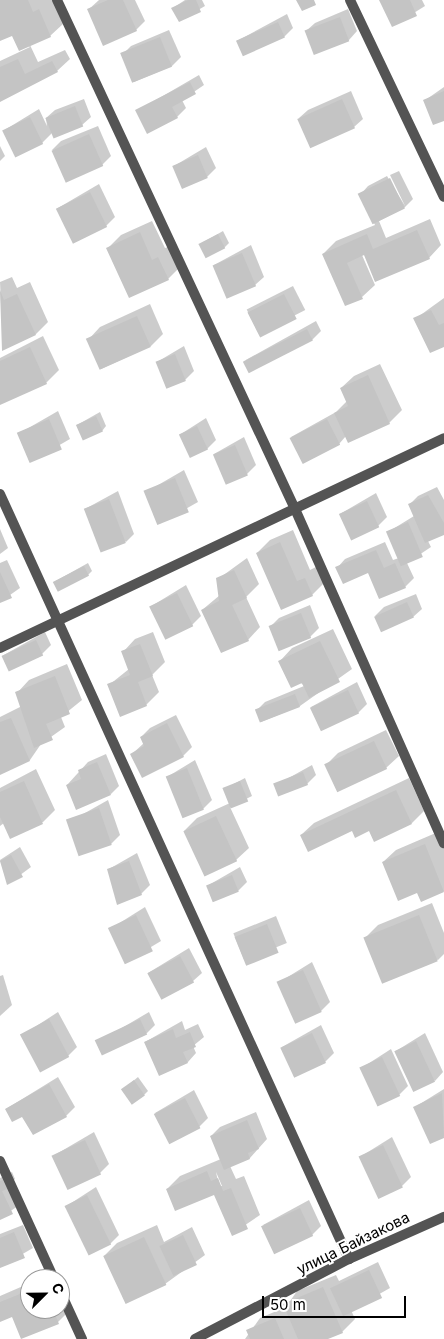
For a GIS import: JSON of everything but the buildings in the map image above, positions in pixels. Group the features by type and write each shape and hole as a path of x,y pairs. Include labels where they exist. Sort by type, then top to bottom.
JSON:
{"street":[{"path":"57,0 295,509 444,843"},
{"path":"350,0 444,197"},
{"path":"0,648 444,438"},
{"path":"0,494 349,1259"},
{"path":"0,1160 49,1269"},
{"name":"улица Байзакова","path":"195,1339 349,1259 444,1217"},
{"path":"70,1313 82,1339"}]}
